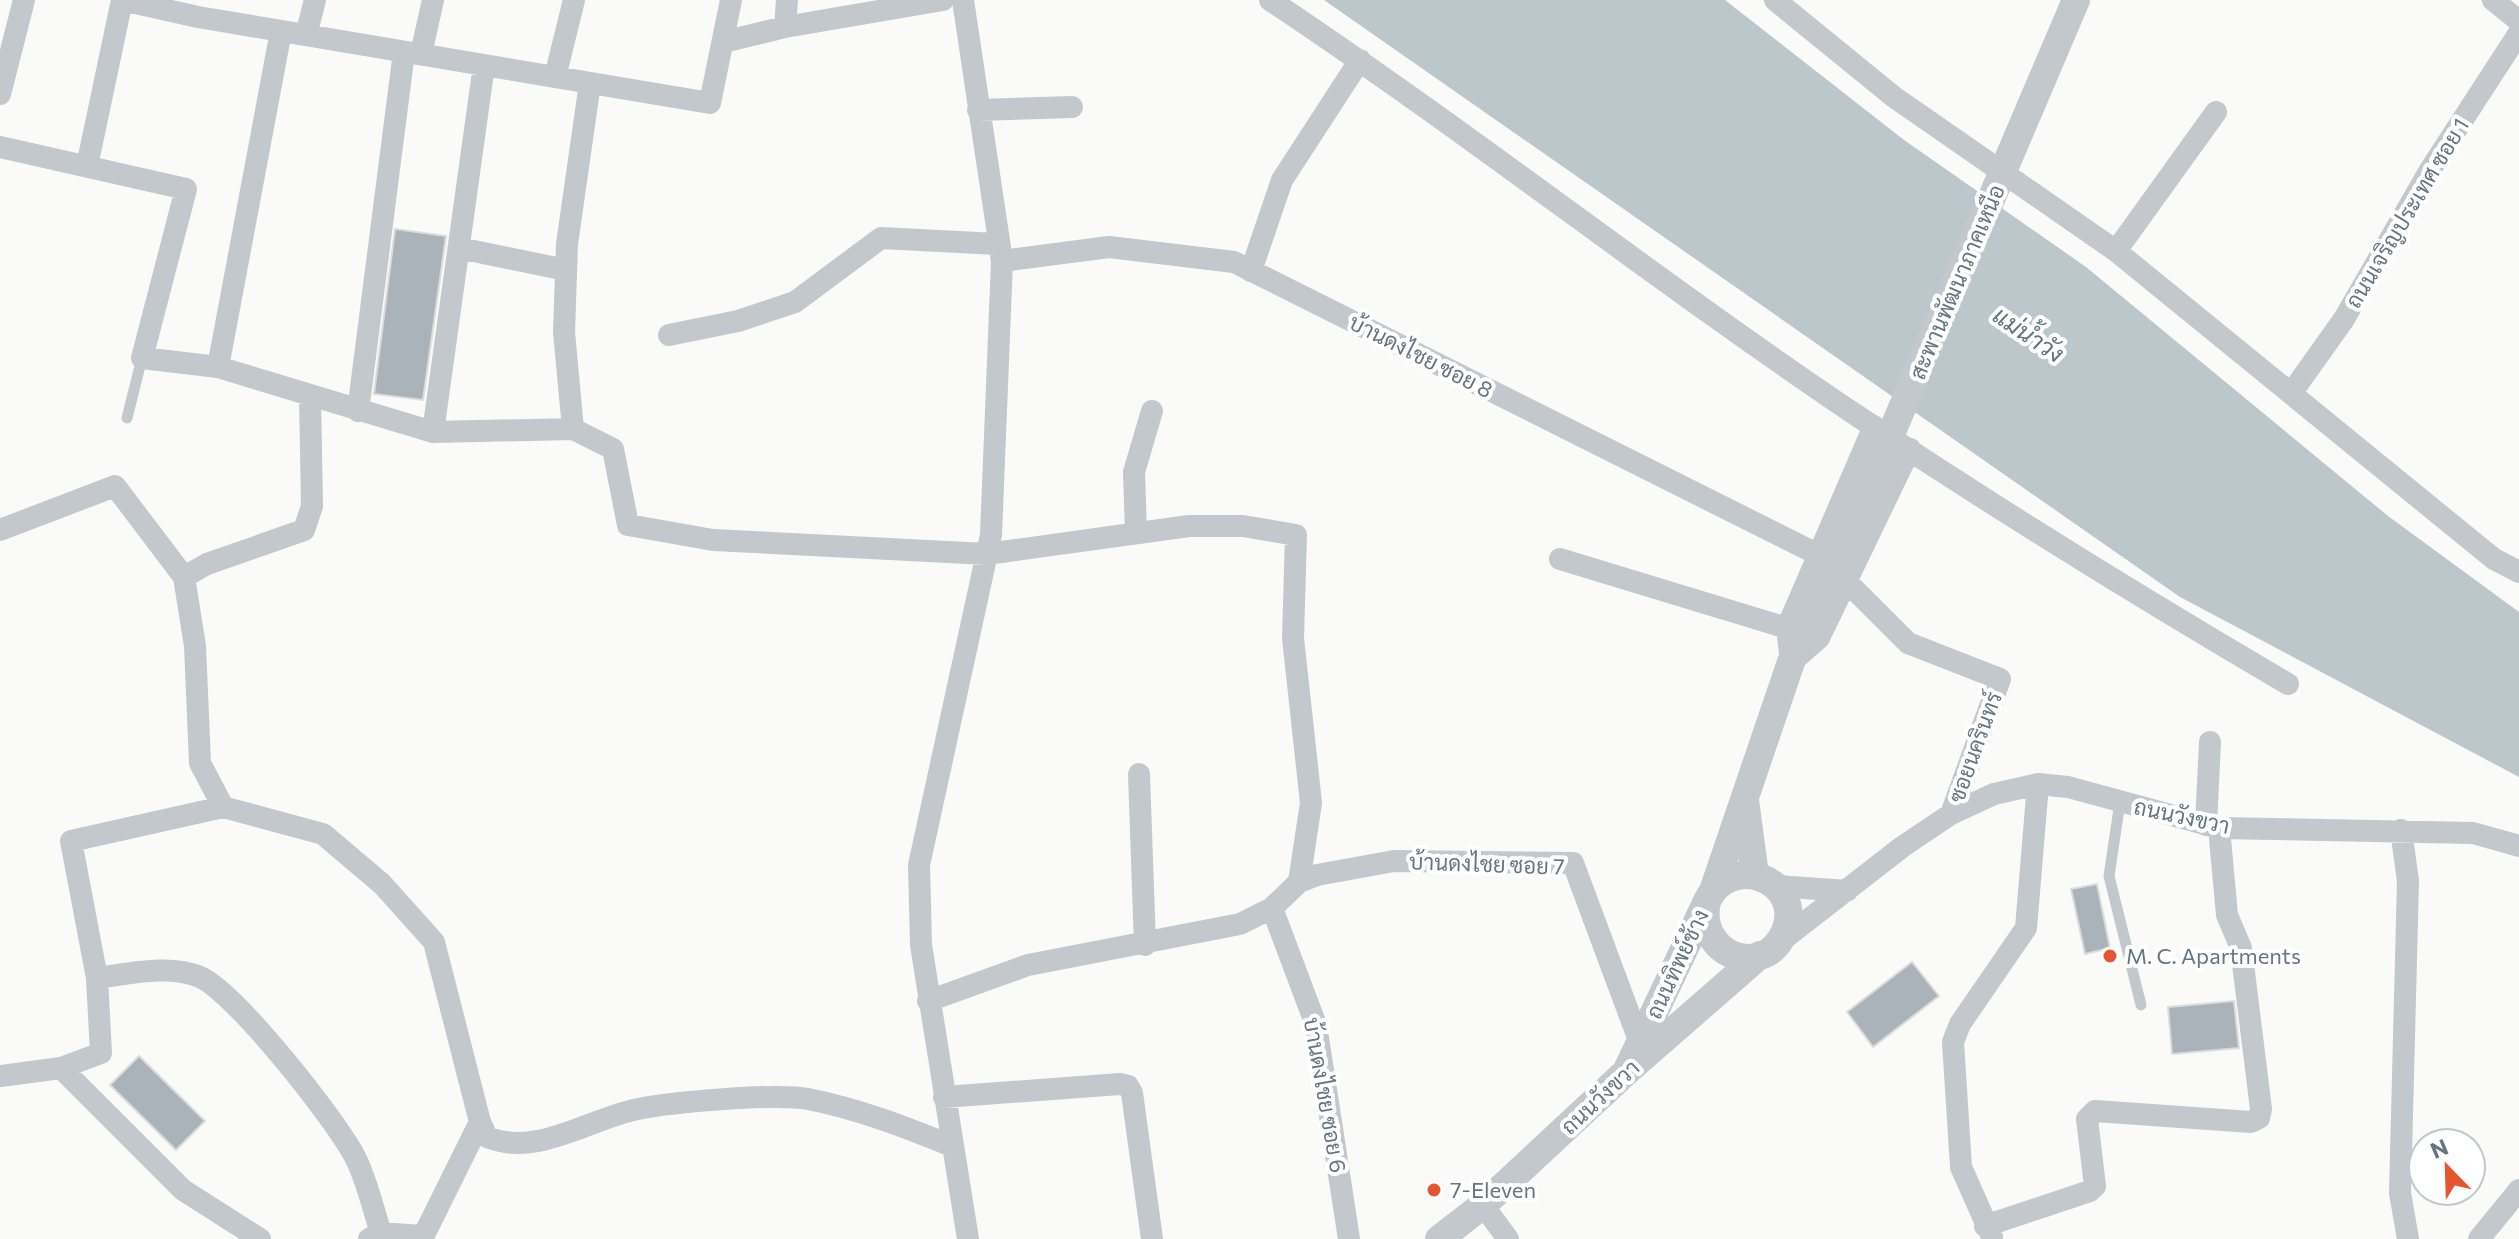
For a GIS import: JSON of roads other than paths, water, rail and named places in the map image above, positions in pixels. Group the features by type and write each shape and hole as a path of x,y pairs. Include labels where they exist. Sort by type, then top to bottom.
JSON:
{"street":[{"path":"0,94 24,0"},
{"path":"87,166 122,0 200,9 281,31 710,103 731,0"},
{"path":"306,35 315,0"},
{"path":"358,411 413,53 433,0"},
{"path":"555,77 574,0"},
{"path":"785,27 787,0"},
{"path":"723,42 785,27 943,0"},
{"path":"962,1238 952,1146 921,945 919,865 991,535 999,252 963,0"},
{"path":"1270,0 1360,60 1874,426 2184,623 2288,684"},
{"path":"1775,0 1894,97 2116,251 2494,559 2519,572"},
{"name":"สะพานพัฒนาภาคเหนือ","path":"1745,795 1791,662 2076,0"},
{"path":"2493,0 2519,21"},
{"path":"218,367 281,31"},
{"name":"ถนนเจริญประเทศ ซอย 1","path":"2292,392 2344,319 2430,170 2519,33"},
{"path":"1251,271 1282,180 1360,60"},
{"path":"433,432 484,65"},
{"path":"573,429 564,332 566,270 590,83"},
{"path":"978,110 1072,107"},
{"path":"2116,251 2216,112"},
{"path":"0,147 186,189 142,358 218,367 433,432 573,429 613,449 628,525 713,540 987,554 1189,526 1243,526 1296,535 1293,638 1311,803 1299,882"},
{"name":"บ้านดงไชย ซอย 8","path":"669,335 738,321 795,302 881,238 999,252 1109,247 1234,262 1834,567 1908,643 2000,679"},
{"path":"459,248 566,270"},
{"path":"184,577 207,564 304,530 312,506 310,396"},
{"path":"1136,532 1134,472 1152,411"},
{"path":"1834,567 1874,426"},
{"path":"1791,662 1787,628 1834,567 1910,449"},
{"path":"0,530 115,486 184,577 195,646 200,763 223,807"},
{"path":"1560,559 1787,628"},
{"name":"ซอยนครินทร์","path":"1951,814 2000,679"},
{"path":"2038,784 2026,928 1960,1024 1953,1042 1961,1167 1989,1232 2090,1191 2095,1186 2087,1119 2095,1111 2251,1122 2259,1118 2261,1109 2241,948 2227,915 2212,826 2210,742"},
{"path":"1139,774 1145,945"},
{"name":"ถนนวังขวา","path":"1439,1239 1483,1205 1626,1072 1768,950 1907,843 1951,814 1994,794 2038,784 2068,787 2212,826 2473,833 2519,846"},
{"path":"1745,795 1766,881 1785,900 1788,915 1785,931 1768,950 1747,958 1721,949 1705,927 1711,894 1740,874 1766,881 1847,891"},
{"name":"ถนนทิพย์ช้าง","path":"1626,1072 1711,894 1745,795"},
{"path":"0,1076 61,1068 101,1053 97,978 71,841 223,807 323,834 382,884 434,942 480,1122 487,1137 504,1145 568,1134 637,1109 804,1098 879,1117 952,1146"},
{"path":"2401,830 2408,881 2400,1193 2408,1239"},
{"name":"บ้านดงไชย ซอย 7","path":"928,1001 1028,965 1145,945 1240,924 1272,908 1299,882 1317,875 1394,861 1573,863 1640,1043"},
{"name":"บ้านดงไชย ซอย 6","path":"1272,908 1316,1025 1349,1239"},
{"path":"97,978 168,970 200,978 230,999 304,1085 356,1158 375,1236 422,1238 480,1122"},
{"path":"61,1068 183,1190 260,1239"},
{"path":"944,1097 1128,1086 1132,1093 1152,1239"},
{"path":"2479,1239 2519,1190"},
{"path":"1483,1205 1508,1239"}],"lane":[{"path":"127,418 142,358"},
{"path":"2120,802 2109,876 2141,1005"}],"water":[{"name":"แม่น้ำวัง","path":"1324,0 1725,0 1904,140 2086,267 2388,516 2519,612 2519,777 2180,597"}],"place":[{"name":"M. C. Apartments","path":"2110,956"},
{"name":"7-Eleven","path":"1434,1190"}]}
